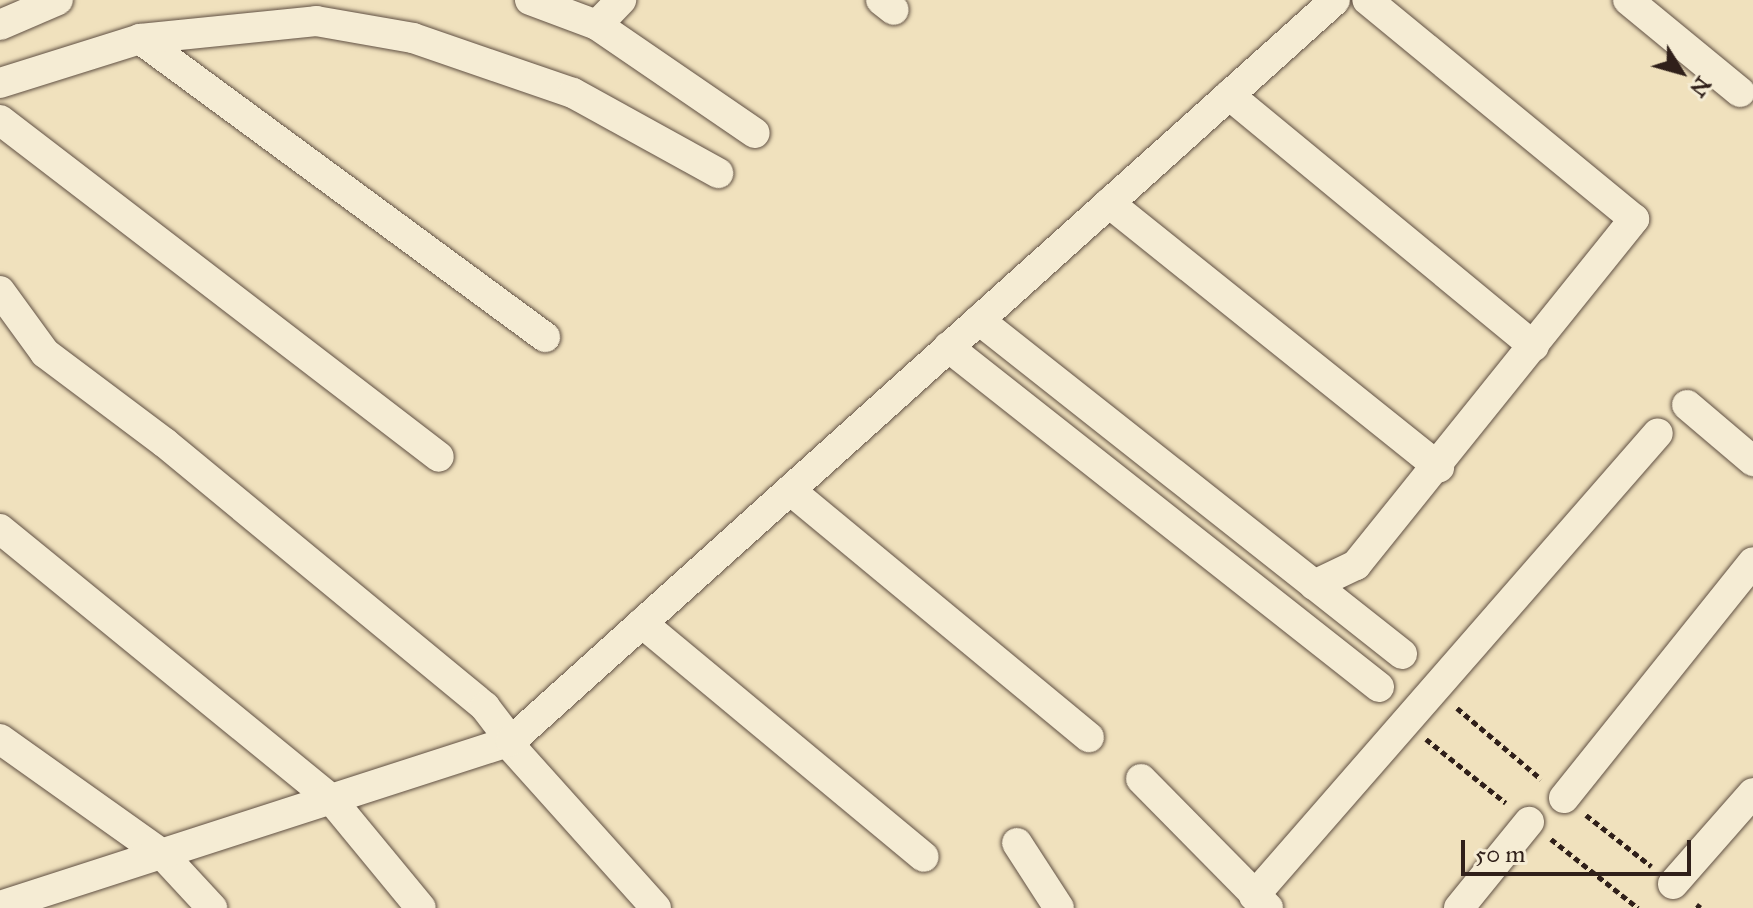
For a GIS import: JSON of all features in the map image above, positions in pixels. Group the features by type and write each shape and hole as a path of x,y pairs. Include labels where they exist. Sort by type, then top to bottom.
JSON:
{"street":[{"path":"0,25 58,0"},
{"path":"530,0 597,25 755,133"},
{"path":"597,25 621,0"},
{"path":"0,906 509,742 1335,0"},
{"path":"1314,585 1356,565 1439,467 1634,219 1367,0"},
{"path":"1628,0 1740,92"},
{"path":"0,83 140,39 316,21 413,38 573,93 718,173"},
{"path":"140,39 545,337"},
{"path":"1229,95 1534,346"},
{"path":"0,120 439,457"},
{"path":"1109,203 1439,467"},
{"path":"0,291 45,353 165,443 472,697 656,908"},
{"path":"979,320 1402,654"},
{"path":"948,347 1379,687"},
{"path":"1687,405 1753,461"},
{"path":"1141,779 1261,902 1405,722 1658,433"},
{"path":"790,490 1089,737"},
{"path":"0,529 331,799 421,908"},
{"path":"1564,798 1753,562"},
{"path":"642,623 924,857"},
{"path":"0,739 162,854 212,908"},
{"path":"1673,884 1753,793"},
{"path":"1459,908 1529,822"},
{"path":"1017,843 1059,908"}],"path":[{"path":"1435,689 1564,798 1673,884"},
{"path":"1405,722 1638,908"}]}
